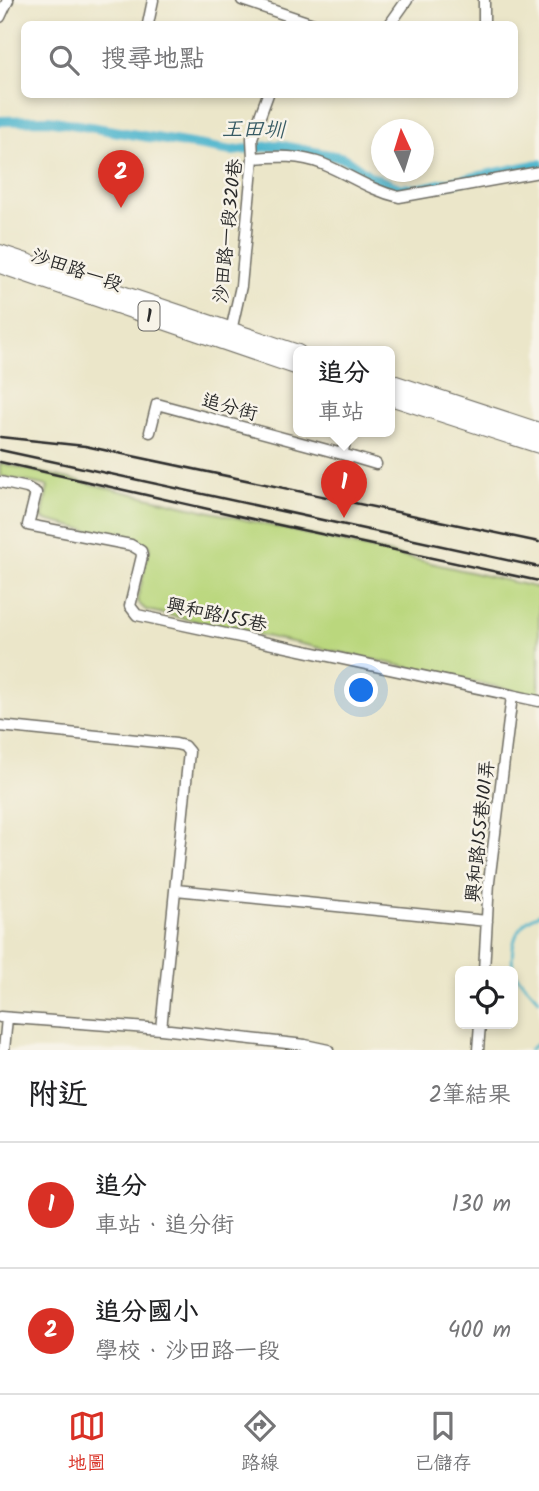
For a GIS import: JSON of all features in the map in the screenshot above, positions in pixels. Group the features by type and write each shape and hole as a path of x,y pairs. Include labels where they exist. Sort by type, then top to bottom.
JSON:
{"main road":[{"name":"沙田路一段","path":"0,253 62,279 293,365"},
{"name":"沙田路一段","path":"0,265 62,279 293,351"},
{"path":"395,384 539,431"},
{"path":"395,399 539,445"}],"street":[{"path":"0,16 8,0"},
{"path":"149,21 153,0"},
{"path":"243,0 295,21"},
{"path":"392,21 407,0"},
{"path":"484,0 484,21"},
{"name":"沙田路一段320巷","path":"231,331 241,285 253,158 252,138 267,98"},
{"path":"253,158 289,156 322,164 377,192 398,197 539,172"},
{"name":"追分街","path":"150,432 156,404 342,454"},
{"path":"347,437 342,454 376,464"},
{"name":"興和路155巷","path":"0,482 36,493 28,525 131,545 141,551 130,606 137,615 539,701"},
{"name":"興和路155巷101弄","path":"484,966 489,882 512,695"},
{"path":"0,726 184,746 189,752 161,1029"},
{"path":"176,890 487,921"},
{"path":"4,1050 4,1017 161,1029 328,1050"},
{"path":"478,1050 480,1029"}],"green space":[{"path":"0,463 539,588 539,696 146,610 137,602 150,546 42,519 48,486 0,476"}],"waterway":[{"name":"王田圳","path":"0,121 48,120 232,151 278,145 344,158 371,177 399,188 417,189 539,164"},
{"path":"513,966 513,945 519,930 539,914"},
{"path":"518,977 539,1000"},
{"path":"529,1050 539,1042"}],"railway":[{"path":"0,437 85,446 539,542"},
{"path":"0,450 539,567"},
{"path":"0,462 539,581"}],"place":[{"name":"追分國小","path":"121,208"},
{"name":"追分","path":"344,518"}]}
